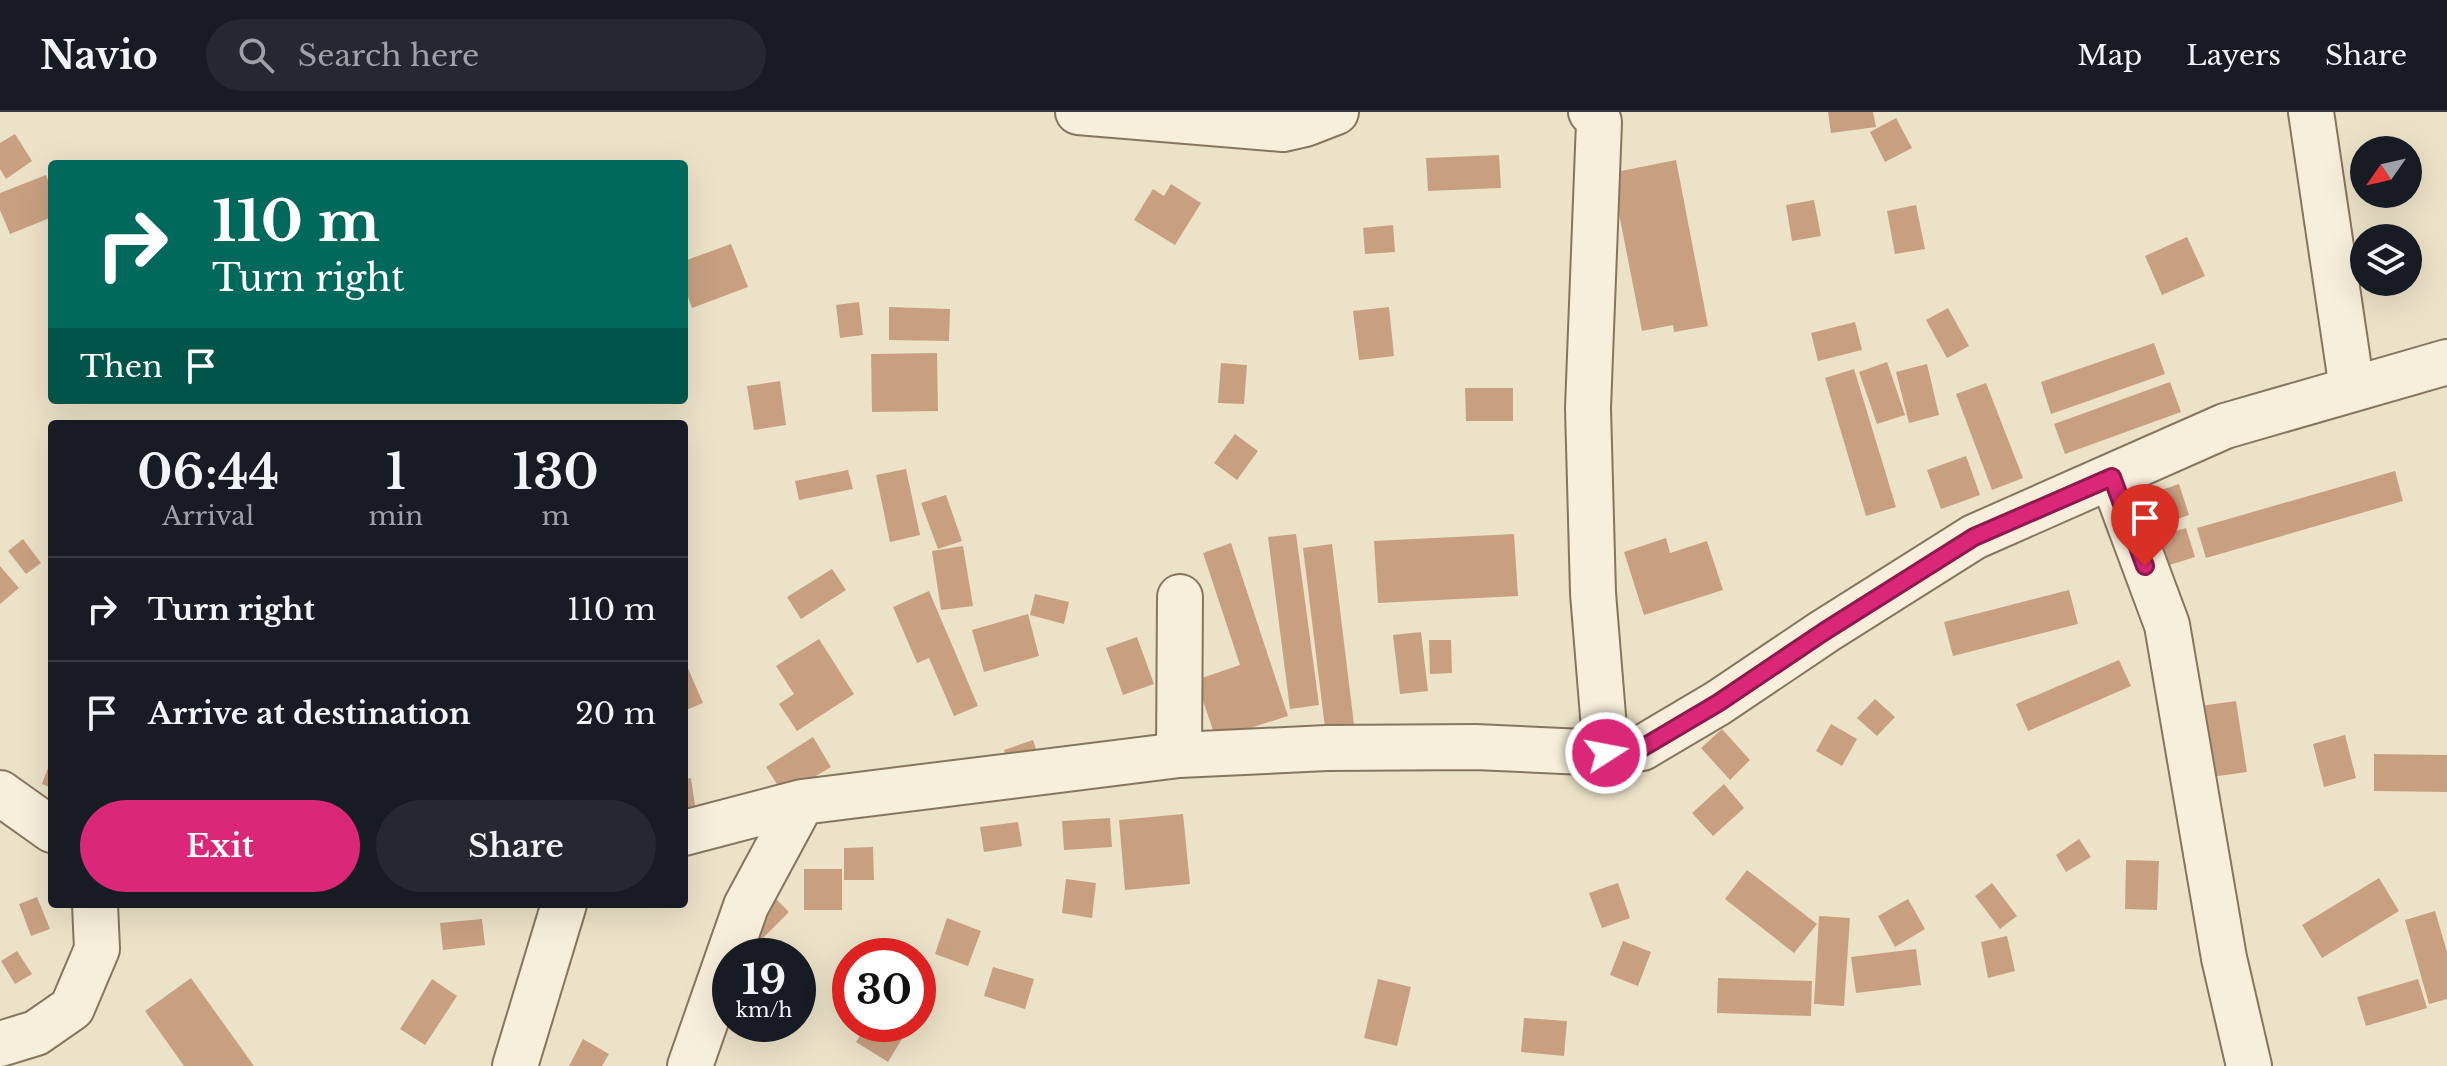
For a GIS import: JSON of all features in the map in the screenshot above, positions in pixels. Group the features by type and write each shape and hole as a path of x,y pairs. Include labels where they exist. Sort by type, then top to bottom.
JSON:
{"street":[{"path":"1078,112 1283,129 1336,112"},
{"path":"1591,112 1599,122 1588,408 1593,593 1606,753"},
{"path":"2311,112 2352,389"},
{"path":"688,832 802,802 1179,755 1327,748 1475,747 1606,753 1642,748 1718,703 1974,537 2225,426 2447,362"},
{"path":"2112,477 2167,625 2224,958 2249,1066"},
{"path":"1179,755 1180,597"},
{"path":"0,793 48,827"},
{"path":"690,1066 746,906 802,802"},
{"path":"0,1044 36,1033 72,1008 97,949 95,908"},
{"path":"515,1066 563,908"}],"building":[{"path":"1828,112 1873,112 1876,127 1831,133"},
{"path":"1896,118 1912,148 1885,162 1870,132"},
{"path":"15,134 32,161 6,179 0,169 0,143"},
{"path":"1499,155 1501,188 1428,191 1426,158"},
{"path":"1676,160 1708,326 1674,332 1673,325 1642,331 1611,173"},
{"path":"46,175 48,219 10,234 0,210 0,193"},
{"path":"1171,184 1201,203 1175,245 1134,220 1153,189 1164,196"},
{"path":"1814,200 1821,236 1792,241 1786,205"},
{"path":"1916,205 1925,249 1895,254 1887,211"},
{"path":"1393,225 1395,252 1365,254 1363,228"},
{"path":"2187,237 2205,276 2162,295 2145,256"},
{"path":"731,244 748,287 692,308 688,297 688,260"},
{"path":"859,302 863,335 840,338 836,305"},
{"path":"889,307 950,309 949,341 889,340"},
{"path":"1389,307 1394,356 1359,360 1353,311"},
{"path":"1948,308 1969,346 1947,358 1926,320"},
{"path":"1855,322 1862,350 1818,361 1811,333"},
{"path":"2154,343 2165,374 2051,414 2041,382"},
{"path":"937,353 938,411 872,412 871,354"},
{"path":"1887,362 1905,415 1877,424 1859,372"},
{"path":"1221,363 1247,365 1244,404 1218,403"},
{"path":"1927,364 1939,415 1909,423 1896,372"},
{"path":"1854,369 1896,507 1866,516 1825,378"},
{"path":"780,381 786,425 754,430 747,386"},
{"path":"2170,382 2181,412 2065,454 2054,424"},
{"path":"1986,383 2023,478 1992,490 1956,394"},
{"path":"1465,388 1513,388 1513,421 1466,421"},
{"path":"1235,434 1258,451 1237,480 1214,463"},
{"path":"1966,456 1980,495 1941,509 1927,470"},
{"path":"906,469 920,535 890,542 876,475"},
{"path":"848,470 853,489 799,500 795,481"},
{"path":"2395,471 2403,501 2206,558 2197,528"},
{"path":"2179,484 2189,515 2140,532 2129,501"},
{"path":"946,495 962,541 938,549 921,503"},
{"path":"2186,528 2195,557 2163,567 2154,538"},
{"path":"1296,534 1319,705 1290,709 1268,537"},
{"path":"1514,534 1518,596 1378,603 1374,541"},
{"path":"1666,538 1670,553 1707,541 1723,590 1644,615 1624,552"},
{"path":"23,539 41,563 26,574 8,551"},
{"path":"1231,543 1288,716 1216,739 1196,680 1240,665 1203,553"},
{"path":"1332,544 1355,733 1326,736 1303,548"},
{"path":"963,546 973,606 941,610 932,551"},
{"path":"0,566 19,588 0,604"},
{"path":"832,569 846,590 801,619 787,597"},
{"path":"2069,590 2078,624 1953,656 1944,622"},
{"path":"929,591 978,706 954,716 929,658 917,663 893,607"},
{"path":"1035,594 1069,602 1064,624 1030,615"},
{"path":"1028,614 1039,656 984,672 972,630"},
{"path":"1421,632 1428,691 1400,694 1393,635"},
{"path":"1137,637 1154,684 1123,695 1106,648"},
{"path":"819,639 854,694 797,731 779,704 794,694 776,666"},
{"path":"1429,640 1451,640 1452,673 1430,674"},
{"path":"2119,660 2131,686 2028,731 2016,704"},
{"path":"688,668 703,703 688,709"},
{"path":"1875,699 1895,717 1877,736 1857,718"},
{"path":"2236,701 2247,772 2204,778 2193,707"},
{"path":"1831,724 1857,739 1842,766 1816,751"},
{"path":"1722,729 1750,760 1730,780 1701,748"},
{"path":"2345,735 2356,778 2324,787 2313,744"},
{"path":"813,737 831,767 784,795 766,767"},
{"path":"1033,740 1040,761 1011,771 1004,750"},
{"path":"2374,754 2447,755 2447,792 2374,791"},
{"path":"48,768 48,786 42,784"},
{"path":"688,778 691,778 696,813 688,814"},
{"path":"1724,784 1744,808 1713,836 1692,813"},
{"path":"1183,814 1190,884 1125,890 1119,820"},
{"path":"1110,818 1112,847 1064,850 1062,821"},
{"path":"1018,822 1022,846 984,852 980,827"},
{"path":"2079,839 2091,857 2066,872 2056,855"},
{"path":"873,847 874,880 844,880 844,848"},
{"path":"2126,860 2159,861 2157,910 2125,909"},
{"path":"804,869 842,869 842,910 804,910"},
{"path":"1747,870 1817,924 1794,953 1725,899"},
{"path":"2379,878 2399,911 2322,958 2302,925"},
{"path":"1066,879 1096,883 1092,918 1062,913"},
{"path":"1618,883 1630,918 1602,928 1589,893"},
{"path":"1992,883 2017,916 2000,929 1975,896"},
{"path":"773,896 789,912 763,938 757,938 744,924"},
{"path":"37,897 50,929 31,936 19,904"},
{"path":"1908,899 1925,929 1895,947 1878,916"},
{"path":"2435,911 2447,952 2447,999 2429,1004 2405,920"},
{"path":"1819,916 1850,918 1844,1006 1814,1004"},
{"path":"947,918 981,931 968,966 936,954"},
{"path":"482,919 485,945 443,950 440,923"},
{"path":"2007,936 2015,971 1988,978 1981,942"},
{"path":"1623,941 1651,952 1638,986 1610,975"},
{"path":"1916,949 1921,985 1856,993 1851,957"},
{"path":"17,951 32,974 15,984 1,961"},
{"path":"993,967 1034,979 1025,1009 984,996"},
{"path":"191,978 254,1066 184,1066 145,1011"},
{"path":"1718,978 1812,981 1811,1016 1717,1013"},
{"path":"432,979 457,996 425,1045 400,1029"},
{"path":"1378,979 1411,987 1397,1046 1364,1038"},
{"path":"2418,979 2427,1008 2366,1026 2357,997"},
{"path":"1524,1018 1567,1021 1564,1056 1521,1052"},
{"path":"583,1039 609,1054 602,1066 569,1066"},
{"path":"856,1042 900,1042 888,1062"}],"route":[{"path":"1606,753 1642,748 1718,703 1974,537 2112,477 2145,566"}]}
